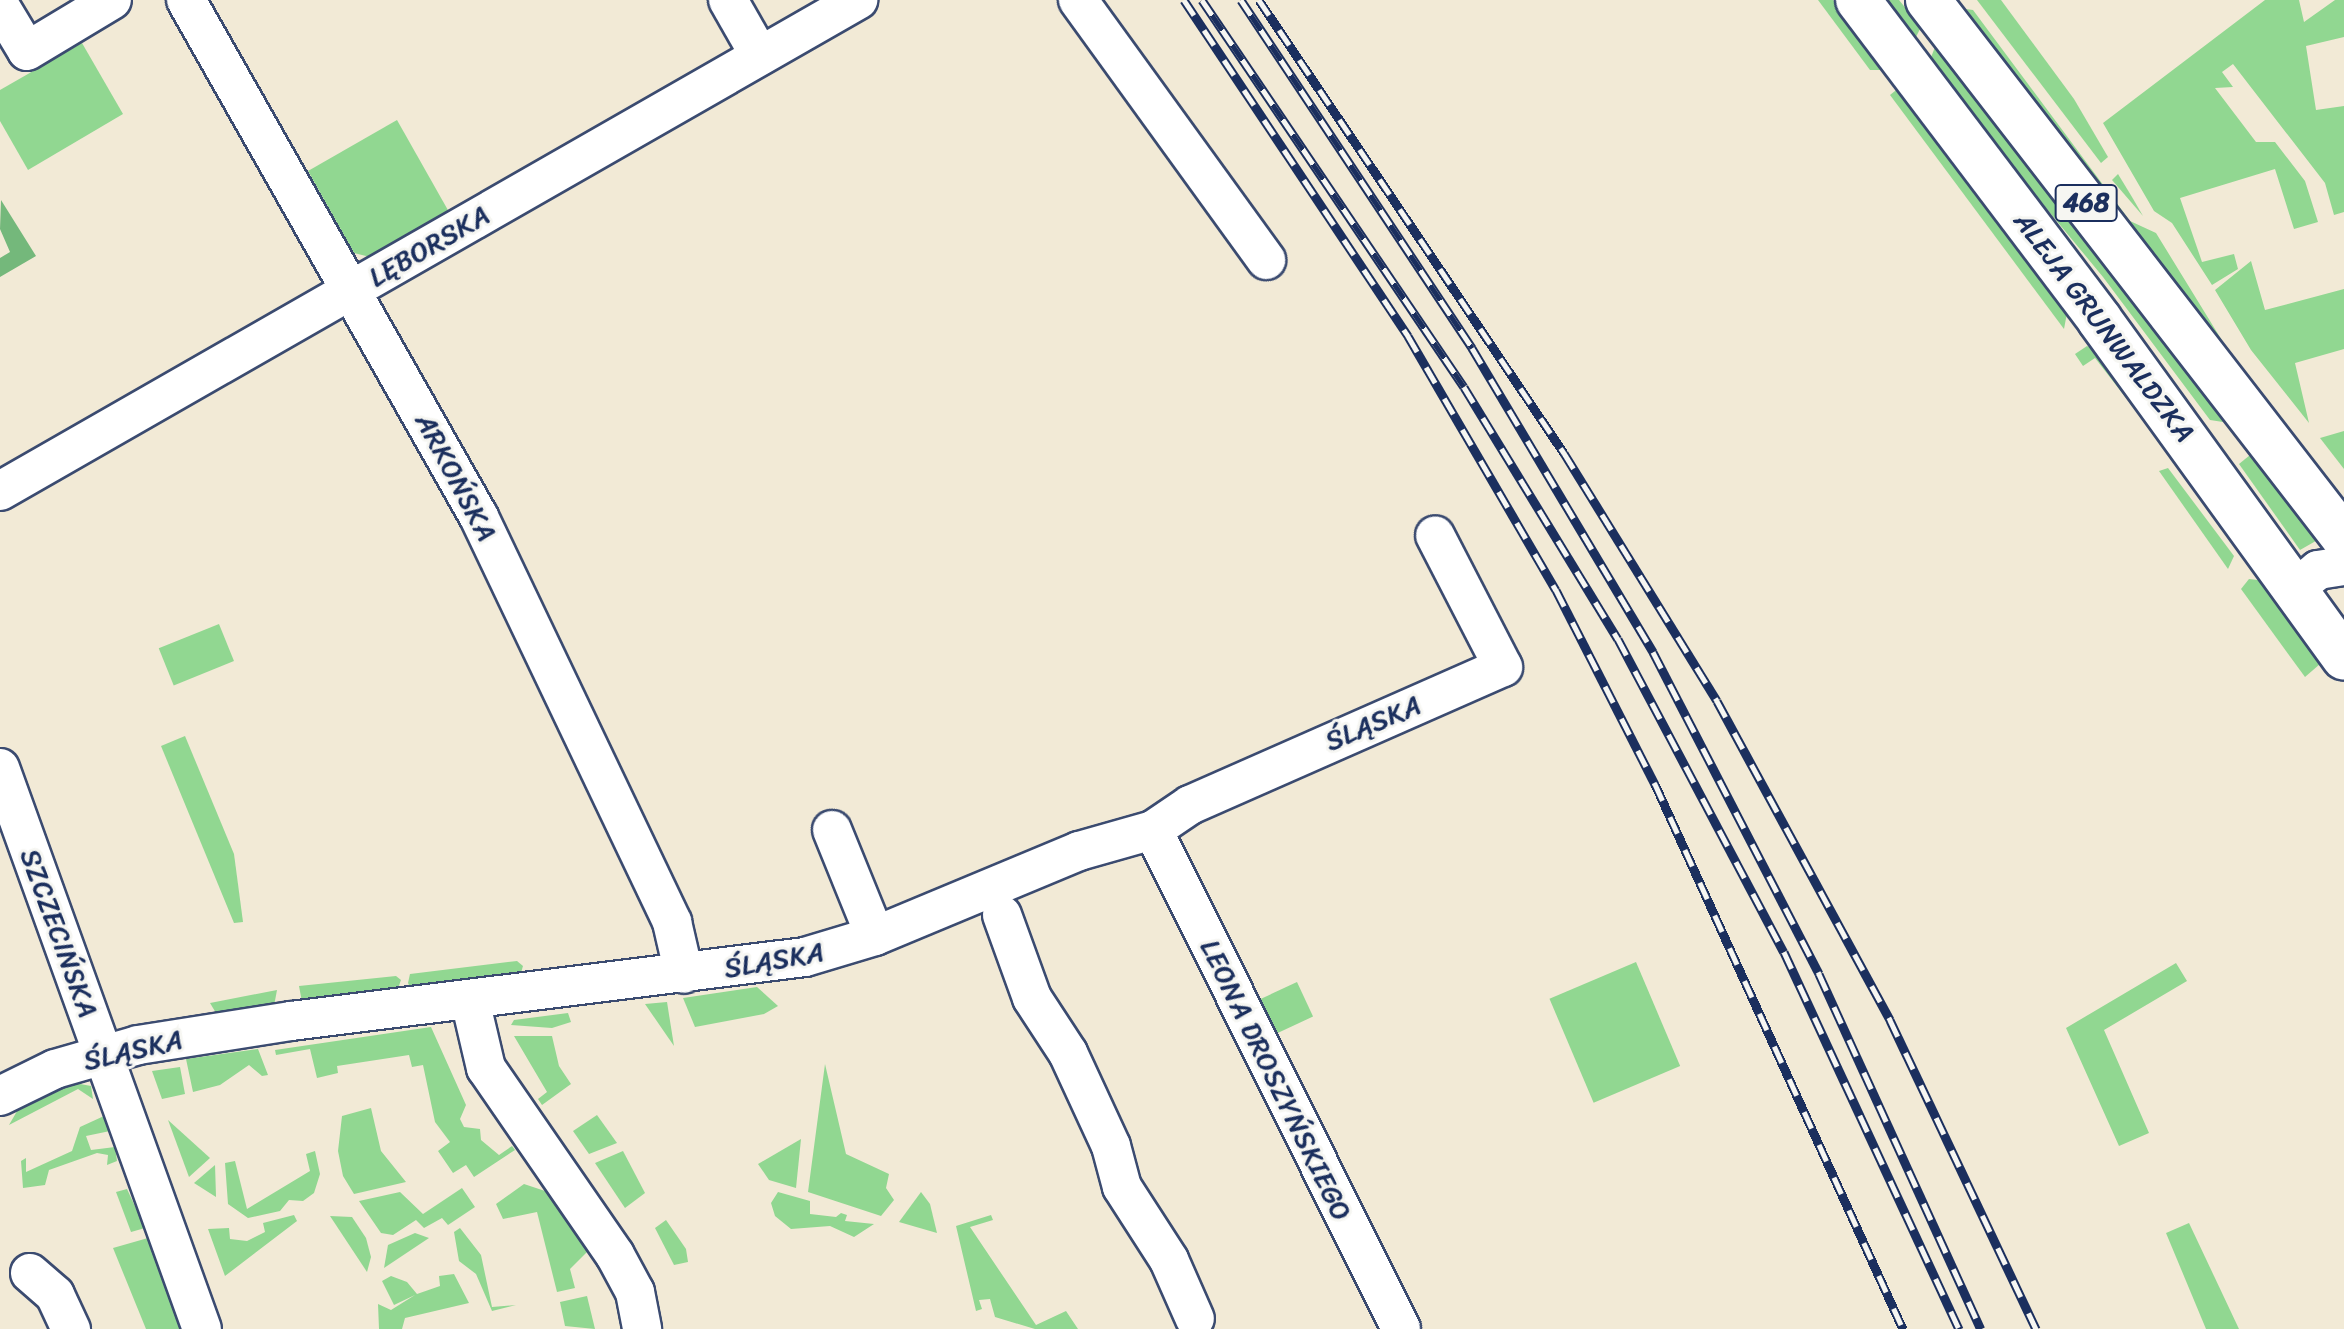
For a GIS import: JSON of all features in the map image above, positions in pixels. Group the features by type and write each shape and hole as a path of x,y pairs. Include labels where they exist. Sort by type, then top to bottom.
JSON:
{"main road":[{"name":"ALEJA GRUNWALDZKA","path":"1858,0 2184,435 2294,589 2338,640"},
{"name":"468","path":"1928,0 2344,538"},
{"path":"2184,435 2234,441 2246,429 2244,407"}],"street":[{"path":"0,6 27,51 112,0"},
{"name":"ARKOŃSKA","path":"186,0 352,290 539,638 672,922 684,974"},
{"path":"728,0 760,56"},
{"name":"LĘBORSKA","path":"0,491 858,0"},
{"path":"1078,0 1266,260"},
{"name":"ŚLĄSKA","path":"0,1096 102,1052 291,1021 805,957 875,936 1079,851 1153,830 1190,805 1503,667 1435,535"},
{"path":"2294,589 2318,570 2344,566"},
{"name":"SZCZECIŃSKA","path":"2,782 202,1329"},
{"path":"832,830 875,936"},
{"name":"LEONA DROSZYŃSKIEGO","path":"1153,830 1401,1329"},
{"path":"1002,915 1032,998 1068,1053 1111,1146 1122,1187 1158,1268 1195,1319"},
{"path":"470,1000 486,1068 615,1255 635,1292 642,1329"},
{"path":"30,1273 55,1295 71,1329"}],"green space":[{"path":"1818,0 1833,0 1881,63 1880,70 1870,70"},
{"path":"1882,0 1899,0 1921,27 1912,45"},
{"path":"1977,0 2001,0 2074,99 2108,157 2101,163"},
{"path":"2265,0 2299,0 2304,22 2335,0 2344,0 2344,37 2306,46 2316,110 2344,106 2344,212 2334,215 2325,183 2233,64 2222,72 2233,87 2215,88 2256,142 2275,142 2305,181 2318,222 2294,229 2275,169 2180,198 2202,262 2234,254 2238,269 2212,285 2172,223 2154,211 2103,123"},
{"path":"1966,9 1973,10 2130,221 2156,233 2234,360 2344,508"},
{"path":"82,43 123,114 28,170 0,121 0,90"},
{"path":"1935,47 2225,417 2223,422 2210,420 2103,277 1928,65"},
{"path":"1900,87 2068,308 2064,329 1890,95"},
{"path":"397,120 449,212 370,257 354,253 308,171"},
{"path":"2118,174 2132,197 2143,216 2112,180"},
{"path":"1,200 36,256 0,277 0,258 10,252 0,229"},
{"path":"2251,261 2265,310 2344,289 2344,349 2295,363 2309,423 2251,350 2215,290"},
{"path":"2087,346 2099,352 2139,403 2133,407 2095,358 2083,366 2075,354"},
{"path":"2344,431 2344,469 2320,438"},
{"path":"2255,451 2321,538 2300,550 2239,464"},
{"path":"2168,468 2234,556 2228,569 2159,471"},
{"path":"2249,579 2266,581 2320,664 2305,677 2241,589"},
{"path":"219,624 234,661 174,685 159,648"},
{"path":"185,736 234,854 243,922 234,923 161,746"},
{"path":"517,961 523,966 520,976 411,989 408,983 410,974"},
{"path":"1636,962 1680,1066 1594,1103 1549,999"},
{"path":"2176,963 2187,981 2104,1030 2149,1133 2119,1146 2066,1028"},
{"path":"396,976 401,980 397,991 302,1002 299,986"},
{"path":"1297,982 1313,1016 1275,1034 1259,1000"},
{"path":"757,987 778,1006 764,1014 695,1027 683,998"},
{"path":"277,990 274,1006 216,1013 210,1003"},
{"path":"667,1002 674,1046 645,1004"},
{"path":"568,1013 571,1022 552,1028 511,1025 514,1020"},
{"path":"431,1027 466,1105 460,1119 464,1127 480,1129 481,1140 499,1155 512,1146 515,1150 474,1177 466,1165 453,1173 438,1151 450,1142 435,1122 423,1065 412,1067 409,1055 337,1066 338,1073 317,1078 310,1049 276,1055 275,1050"},
{"path":"514,1036 552,1036 559,1066 571,1084 542,1105 538,1099 547,1092"},
{"path":"258,1049 268,1075 262,1076 249,1065 220,1085 193,1092 186,1059"},
{"path":"825,1064 846,1154 889,1174 886,1188 894,1200 881,1216 808,1192"},
{"path":"180,1067 185,1094 162,1099 152,1071"},
{"path":"75,1083 91,1086 93,1099 78,1089 9,1125 20,1106"},
{"path":"371,1108 381,1151 406,1182 354,1194 343,1176 338,1151 342,1116"},
{"path":"597,1115 617,1143 589,1154 573,1131"},
{"path":"104,1116 110,1131 86,1136 91,1150 115,1147 117,1161 107,1165 108,1155 97,1153 49,1170 45,1185 23,1188 21,1161 26,1158 26,1172 72,1151 80,1127"},
{"path":"168,1120 210,1158 189,1177"},
{"path":"801,1139 796,1188 769,1180 758,1164"},
{"path":"315,1151 320,1174 314,1193 303,1201 289,1200 280,1211 248,1218 228,1204 225,1163 235,1161 247,1209 310,1171 306,1154"},
{"path":"623,1151 645,1193 625,1208 595,1163"},
{"path":"215,1165 216,1197 194,1183"},
{"path":"524,1184 548,1192 588,1251 570,1269 575,1288 557,1292 537,1212 503,1219 496,1204"},
{"path":"462,1188 475,1207 448,1225 442,1218 424,1228 416,1220 393,1235 381,1233 359,1201 400,1192 423,1214"},
{"path":"127,1189 145,1228 131,1232 116,1192"},
{"path":"778,1192 810,1201 810,1214 836,1217 841,1213 847,1215 845,1221 874,1224 854,1237 830,1226 791,1229 775,1216 771,1203"},
{"path":"921,1192 930,1204 937,1233 899,1222"},
{"path":"294,1215 297,1221 225,1276 208,1229 229,1228 230,1239 247,1241 265,1232 263,1223"},
{"path":"991,1215 993,1220 970,1227 1036,1325 1066,1311 1078,1329 1035,1329 995,1317 990,1299 979,1300 982,1309 976,1311 956,1226"},
{"path":"330,1216 352,1217 366,1238 371,1257 367,1272"},
{"path":"666,1220 686,1249 688,1262 674,1265 655,1228"},
{"path":"2189,1223 2239,1329 2206,1329 2166,1233"},
{"path":"460,1228 481,1255 492,1307 516,1305 492,1311 476,1274 459,1261 454,1232"},
{"path":"415,1233 429,1238 384,1268 388,1245"},
{"path":"148,1238 181,1329 146,1329 113,1248"},
{"path":"454,1274 469,1303 405,1318 402,1329 379,1329 378,1304 391,1310 415,1295 394,1305 382,1281 391,1276 407,1282 417,1294 440,1286 439,1276"},
{"path":"587,1296 595,1329 565,1326 560,1302"}],"railway":[{"path":"1184,0 1408,336 1556,590 1655,784 1903,1329"},
{"path":"1202,0 1464,387 1618,639 1784,952 1959,1329"},
{"path":"1241,0 1472,348 1653,652 1819,974 1981,1329"},
{"path":"1259,0 1564,453 1717,701 1890,1020 2036,1329"}]}
